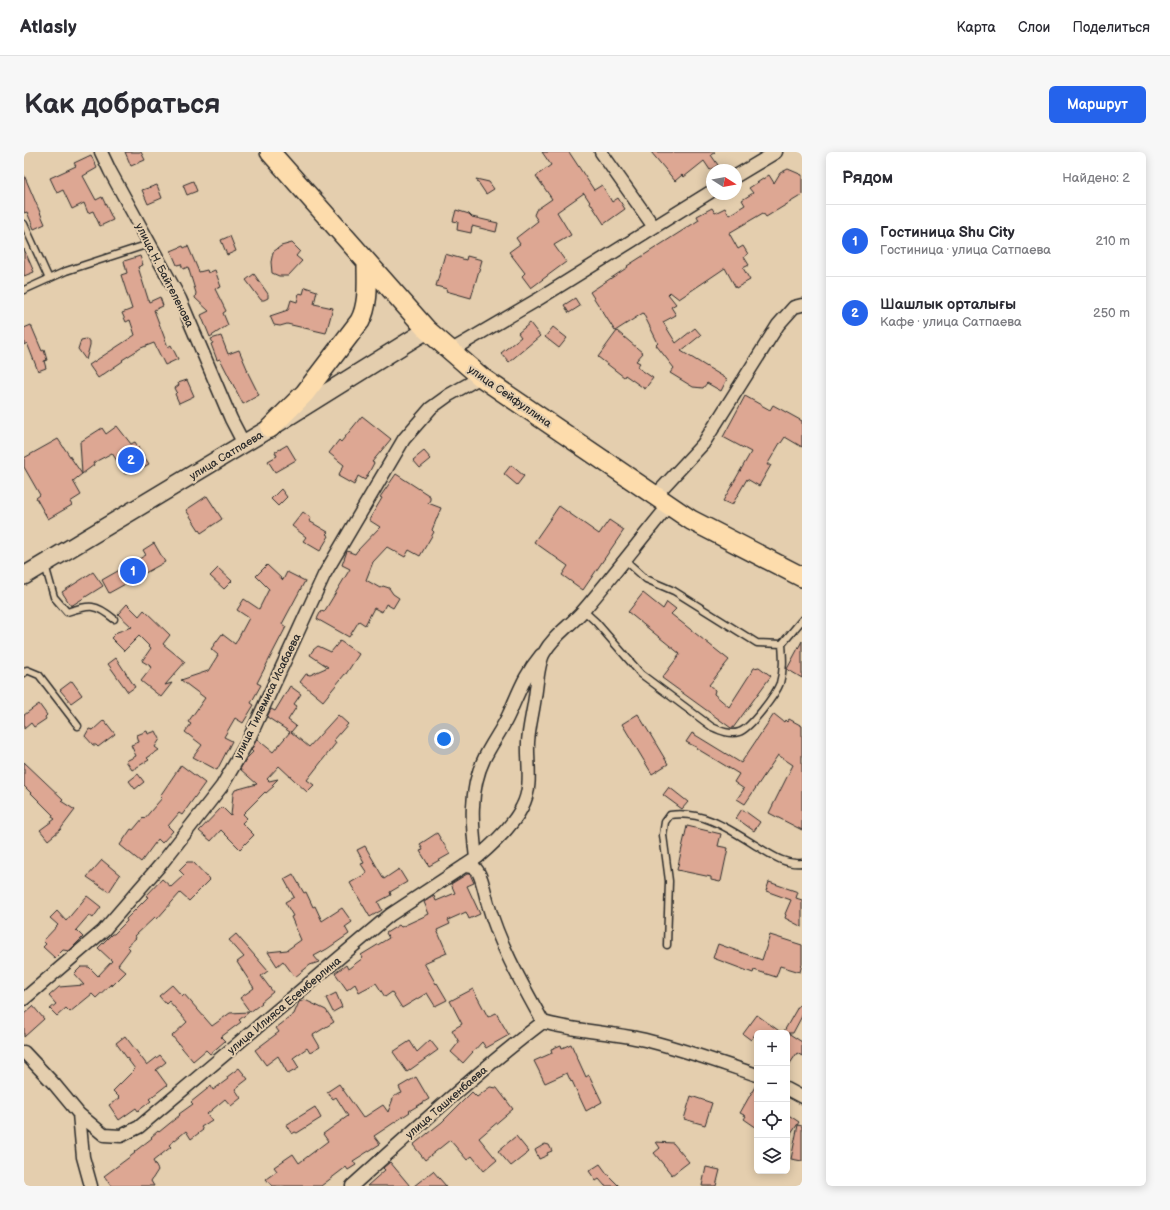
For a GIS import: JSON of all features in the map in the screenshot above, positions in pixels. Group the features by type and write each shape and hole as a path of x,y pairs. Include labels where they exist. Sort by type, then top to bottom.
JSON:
{"main road":[{"name":"улица Сейфуллина","path":"270,152 426,330 481,377 691,520 802,577"},
{"path":"270,428 305,393 360,322 366,303 367,263"}],"street":[{"name":"улица Н. Байтеленова","path":"102,152 110,171 180,299 231,419 244,444"},
{"path":"601,152 654,227"},
{"path":"742,172 776,152"},
{"path":"450,351 537,300 706,195"},
{"path":"476,858 472,824 474,790 483,760 509,715 518,690 532,666 560,632 584,610 624,560 662,500 703,444 778,325 794,307 802,305"},
{"name":"улица Сатпаева","path":"24,576 244,444 426,330"},
{"name":"улица Тилемиса Исабаева","path":"24,999 103,931 162,863 222,786 248,741 324,575 404,439 431,408 449,395 481,377"},
{"name":"улица Илияса Есемберлина","path":"79,1114 104,1135 121,1136 139,1127 390,915 476,858 490,846 522,807 528,790 528,740 538,674 543,653"},
{"path":"464,866 470,866 476,870 507,957 543,1022 562,1028 647,1041 687,1052 754,1074"},
{"name":"улица Ташкенбаева","path":"352,1186 462,1087 508,1048 543,1022"},
{"path":"24,1052 79,1114 84,1157 92,1186"},
{"path":"790,1091 802,1097"}],"lane":[{"path":"24,224 49,279"},
{"path":"24,290 66,271 149,244"},
{"path":"624,560 646,579 674,590 756,643 782,644"},
{"path":"45,563 54,597 67,612 91,606 103,609 114,619"},
{"path":"584,610 641,674 712,727 726,733 740,732 758,718 780,684 784,661 782,644 802,620"},
{"path":"24,673 28,670 39,675 78,726"},
{"path":"667,945 669,881 663,836 665,822 670,815 681,814 713,821 781,861 802,864"}],"building":[{"path":"125,152 141,152 145,160 131,166"},
{"path":"542,152 569,152 594,190 602,185 612,202 618,198 625,209 604,224 584,193 557,212 571,235 554,245 566,262 531,288 522,276 525,273 509,252 520,244 516,238 538,221 534,215 536,210 552,199 536,176 551,165"},
{"path":"651,152 715,152 711,155 717,164 706,164 704,161 684,177 682,175 675,181"},
{"path":"91,155 97,168 83,176 96,200 102,197 113,220 100,226 93,211 88,213 84,203 72,209 63,190 57,193 50,178 76,166 74,163"},
{"path":"788,169 802,175 802,195 766,217 763,213 729,233 738,249 743,246 748,254 744,257 749,265 743,268 750,280 736,288 725,268 679,299 670,292 668,294 676,304 671,307 676,315 663,322 676,343 695,328 701,335 681,351 727,379 721,391 707,383 703,388 693,387 670,373 674,368 656,345 658,343 643,313 615,331 590,292 628,267 627,266 699,220 697,216 712,208 715,213 725,208 729,215 745,205 742,200 753,193 749,188 769,175 774,183 780,173"},
{"path":"24,175 45,224 34,229 27,212 24,213"},
{"path":"476,179 489,182 494,189 486,194"},
{"path":"193,181 197,191 187,195 183,185"},
{"path":"157,185 162,198 148,204 142,190"},
{"path":"456,210 469,214 472,217 498,223 496,232 472,226 471,233 457,230 458,222 453,221"},
{"path":"230,236 236,251 227,255 221,240"},
{"path":"292,243 300,251 296,256 302,261 288,276 279,276 272,273 271,262 273,252 281,246"},
{"path":"183,246 184,248 188,246 199,272 207,270 208,273 215,270 221,287 215,289 226,311 223,313 228,325 210,337 201,315 209,311 195,298 196,293 188,267 183,269 181,264 177,265 171,251"},
{"path":"24,249 34,272 24,276"},
{"path":"445,254 466,260 467,256 482,260 471,298 446,291 447,289 436,286"},
{"path":"140,256 143,265 138,267 149,302 160,297 163,306 154,310 168,347 171,345 178,359 165,365 154,343 141,348 98,378 89,365 135,335 130,320 126,322 122,313 132,309 121,275 127,273 124,261"},
{"path":"254,274 268,294 268,298 264,300 261,300 246,280"},
{"path":"305,287 317,291 314,304 333,308 326,333 287,324 280,326 274,325 270,316 288,310 291,300 297,302 299,293 303,294"},
{"path":"575,298 580,306 569,313 564,305"},
{"path":"530,323 540,336 509,362 501,353 521,337 518,333"},
{"path":"31,325 42,351 44,350 47,360 44,361 46,368 38,371 27,343 24,345 24,328"},
{"path":"553,327 567,338 559,348 545,337"},
{"path":"617,331 643,353 636,361 640,363 637,367 653,378 645,389 625,375 624,377 598,357"},
{"path":"221,336 228,354 239,350 247,371 259,395 243,404 220,359 217,360 211,344 213,343 211,339"},
{"path":"86,339 90,341 90,345 86,360 78,349 81,340"},
{"path":"187,380 194,396 179,403 175,394 177,392 175,388 179,385 178,383"},
{"path":"745,396 770,410 773,405 802,421 802,447 785,437 767,465 771,465 759,486 747,479 732,505 723,501 751,452 723,437"},
{"path":"362,416 391,439 372,462 374,463 365,480 358,476 354,485 338,476 344,465 329,453 339,440 341,442"},
{"path":"117,426 131,444 135,442 149,464 135,472 133,469 125,474 112,453 93,463 94,465 82,474 80,442 102,428 106,434"},
{"path":"58,439 82,474 73,481 81,495 70,502 72,505 48,519 36,498 40,495 24,467 24,458"},
{"path":"287,445 296,460 275,472 268,461 277,456 275,452"},
{"path":"424,451 431,459 420,468 413,460"},
{"path":"511,465 524,476 517,485 504,474"},
{"path":"396,474 430,496 428,503 441,508 432,530 434,532 420,556 409,550 405,557 387,547 373,562 366,580 380,588 383,586 389,588 393,594 399,598 393,608 386,604 382,612 374,608 365,625 359,621 349,637 317,619 321,611 324,612 350,569 342,565 347,551 355,554 380,527 369,520 382,498 380,497"},
{"path":"281,489 287,497 278,506 271,499"},
{"path":"207,496 222,519 201,533 186,510"},
{"path":"559,506 599,534 609,520 624,530 583,590 562,575 568,566 534,542"},
{"path":"303,512 311,518 309,521 328,532 326,534 329,536 320,551 303,541 306,537 292,526"},
{"path":"154,543 165,562 109,593 102,580 146,555 143,550"},
{"path":"267,565 283,580 287,572 305,581 282,624 286,627 257,683 261,685 251,703 254,705 243,723 235,718 224,737 232,741 217,770 193,757 202,745 185,732 191,724 188,722 205,698 181,680 208,671 218,655 211,649 222,634 235,644 249,618 237,610 244,599 259,609 269,589 256,576"},
{"path":"218,568 232,581 224,589 210,576"},
{"path":"93,572 103,586 71,606 62,592"},
{"path":"643,593 663,609 667,602 676,609 671,614 729,660 709,685 715,690 714,694 729,707 754,668 759,667 771,676 733,728 662,678 680,654 628,612"},
{"path":"127,604 139,616 144,610 170,635 163,644 185,662 165,685 172,683 161,697 141,681 152,667 142,661 151,648 139,636 124,651 111,638 117,632 132,627 118,614"},
{"path":"340,641 359,654 346,674 323,701 300,682 306,674 310,675 328,667 310,655 313,650 318,646 331,652"},
{"path":"802,641 802,678 787,669"},
{"path":"116,658 135,687 128,692 108,664"},
{"path":"72,681 82,695 71,703 60,690"},
{"path":"290,686 301,694 294,704 297,706 288,720 296,726 291,732 309,747 338,715 348,724 334,740 336,743 307,780 314,785 307,792 279,766 267,779 269,781 278,779 272,785 274,786 266,793 265,792 243,814 247,818 242,823 254,835 240,849 221,830 211,841 199,831 222,807 231,816 233,794 235,790 257,784 240,769 246,759 253,752 251,750 257,739 273,752 290,732 267,717 271,709 275,711"},
{"path":"39,704 47,715 45,717 46,719 34,727 31,723 24,729 24,715"},
{"path":"638,714 668,764 652,774 622,724"},
{"path":"774,714 784,722 785,720 787,722 789,719 802,726 802,830 769,813 793,765 778,755 745,804 737,799 744,789 734,782 739,774 696,748 697,747 686,742 692,733 741,763"},
{"path":"104,720 115,734 98,747 93,745 85,736 89,729 93,730"},
{"path":"147,731 148,734 156,731 160,739 155,747 159,750 147,758 149,760 132,770 126,761 136,756 131,745 139,742 137,735"},
{"path":"24,762 63,799 61,801 75,810 60,830 48,840 40,830 55,819 52,817 53,815 24,786"},
{"path":"181,765 205,783 182,815 179,813 168,826 173,831 162,843 158,839 141,862 120,845 131,829 133,830 143,818 144,819 162,798 160,796"},
{"path":"138,774 144,782 135,789 129,781"},
{"path":"669,787 688,802 682,809 663,795"},
{"path":"742,809 760,822 754,831 736,818"},
{"path":"687,826 721,834 718,846 728,848 720,882 711,880 711,877 677,870"},
{"path":"437,833 450,854 429,866 420,851 423,850 420,844"},
{"path":"365,846 384,879 399,869 407,882 390,892 391,895 378,902 382,910 370,917 350,883 367,873 361,864 364,863 357,850"},
{"path":"102,860 120,875 109,892 87,877"},
{"path":"187,862 193,862 210,880 189,901 180,893 157,919 155,917 135,936 136,938 127,946 130,949 118,965 126,972 112,986 111,984 96,998 92,994 70,1012 66,1008 57,1016 50,1009 56,1004 49,996 59,987 84,985 74,974 81,967 89,967 98,976 112,961 98,948 127,921 126,919 148,897 146,896 162,879 171,887 184,875 179,870"},
{"path":"293,874 304,893 306,892 313,907 315,906 322,921 342,908 352,922 345,927 349,934 314,956 319,962 310,965 295,977 283,961 277,966 268,952 287,950 301,940 291,917 293,916 285,902 294,897 284,879"},
{"path":"467,874 470,874 474,883 467,886 480,914 469,919 466,912 448,920 450,924 437,930 447,953 424,963 447,1000 435,1006 427,993 402,1008 392,992 385,997 376,983 359,992 355,984 347,990 335,973 346,965 348,969 363,958 361,955 389,938 386,933 399,925 401,927 429,914 424,902 434,896 436,901 455,893 451,884"},
{"path":"769,882 798,892 796,898 802,900 802,927 785,918 785,914 791,900 766,891"},
{"path":"87,896 101,907 93,918 89,915 76,930 83,937 69,951 63,950 55,958 43,947 46,944 43,941 58,925 50,918 57,911 66,921"},
{"path":"236,934 268,971 261,976 273,992 250,1012 240,998 254,988 237,962 244,957 229,940"},
{"path":"770,935 802,945 802,964 800,972 780,966 776,977 754,970 753,973 713,958 718,944 762,960"},
{"path":"172,985 182,996 184,994 212,1026 230,1013 249,1012 239,1020 241,1022 221,1037 225,1041 210,1054 206,1050 193,1061 172,1036 187,1022 169,1001 166,1004 159,996"},
{"path":"473,989 488,1017 496,1013 509,1035 486,1048 482,1042 463,1063 451,1052 459,1042 452,1030 462,1024 450,1001"},
{"path":"336,993 342,1007 333,1012 326,998"},
{"path":"305,1000 326,1010 334,1022 313,1035 320,1047 310,1053 307,1048 293,1058 299,1068 288,1074 278,1056 266,1065 255,1050 279,1032 276,1028 294,1014 299,1002"},
{"path":"799,1005 802,1007 802,1016 793,1033 790,1033 790,1030 785,1030"},
{"path":"33,1006 44,1019 24,1037 24,1014"},
{"path":"757,1015 778,1030 754,1030 754,1036 751,1040 743,1034"},
{"path":"790,1034 802,1042 802,1056 797,1053 790,1064"},
{"path":"125,1036 147,1065 160,1055 166,1062 156,1070 167,1085 149,1099 151,1101 138,1111 136,1108 119,1120 109,1105 120,1098 113,1091 135,1069 116,1043"},
{"path":"430,1040 438,1050 407,1072 393,1052 410,1041 417,1052"},
{"path":"571,1044 586,1077 589,1075 602,1102 586,1111 567,1073 545,1083 534,1061 552,1053 551,1049 561,1045 562,1048"},
{"path":"239,1068 248,1079 235,1089 241,1098 231,1106 225,1099 207,1114 212,1120 201,1127 203,1130 191,1139 186,1131 169,1145 171,1147 153,1161 158,1170 151,1181 154,1186 112,1186 104,1176 135,1153 134,1152 152,1138 151,1137 158,1131 159,1132 193,1104 191,1102 211,1086 213,1090 228,1079 227,1077"},
{"path":"416,1077 429,1099 409,1111 410,1112 374,1136 380,1144 353,1161 356,1165 348,1170 346,1167 321,1186 272,1186 266,1179 277,1171 274,1167 293,1154 299,1163 328,1141 323,1134 348,1116 336,1097 333,1099 327,1092 339,1084 363,1118 383,1105 388,1112 394,1096 402,1093 399,1087"},
{"path":"490,1087 497,1088 513,1109 479,1138 497,1160 484,1171 472,1156 467,1160 450,1140 425,1160 413,1145 442,1122 472,1092 477,1097"},
{"path":"754,1088 754,1126 744,1119 746,1116 740,1113"},
{"path":"691,1096 712,1103 705,1125 684,1119"},
{"path":"315,1107 321,1118 297,1133 295,1132 292,1134 286,1125"},
{"path":"790,1116 799,1122 790,1136"},
{"path":"798,1125 802,1126 802,1161 791,1159"},
{"path":"516,1136 529,1152 511,1166 498,1151"},
{"path":"656,1142 673,1143 689,1162 672,1175 654,1153 660,1148"},
{"path":"545,1144 549,1145 552,1151 547,1153 548,1155 539,1159 535,1150"},
{"path":"390,1162 410,1186 367,1186 385,1170 383,1168"},
{"path":"600,1164 619,1186 605,1186 599,1179 596,1181 589,1171"},
{"path":"706,1167 720,1170 716,1186 702,1186"},
{"path":"433,1171 446,1186 414,1186"}],"place":[{"name":"Шашлык орталығы","path":"131,460"},
{"name":"Гостиница Shu City","path":"133,571"}]}
